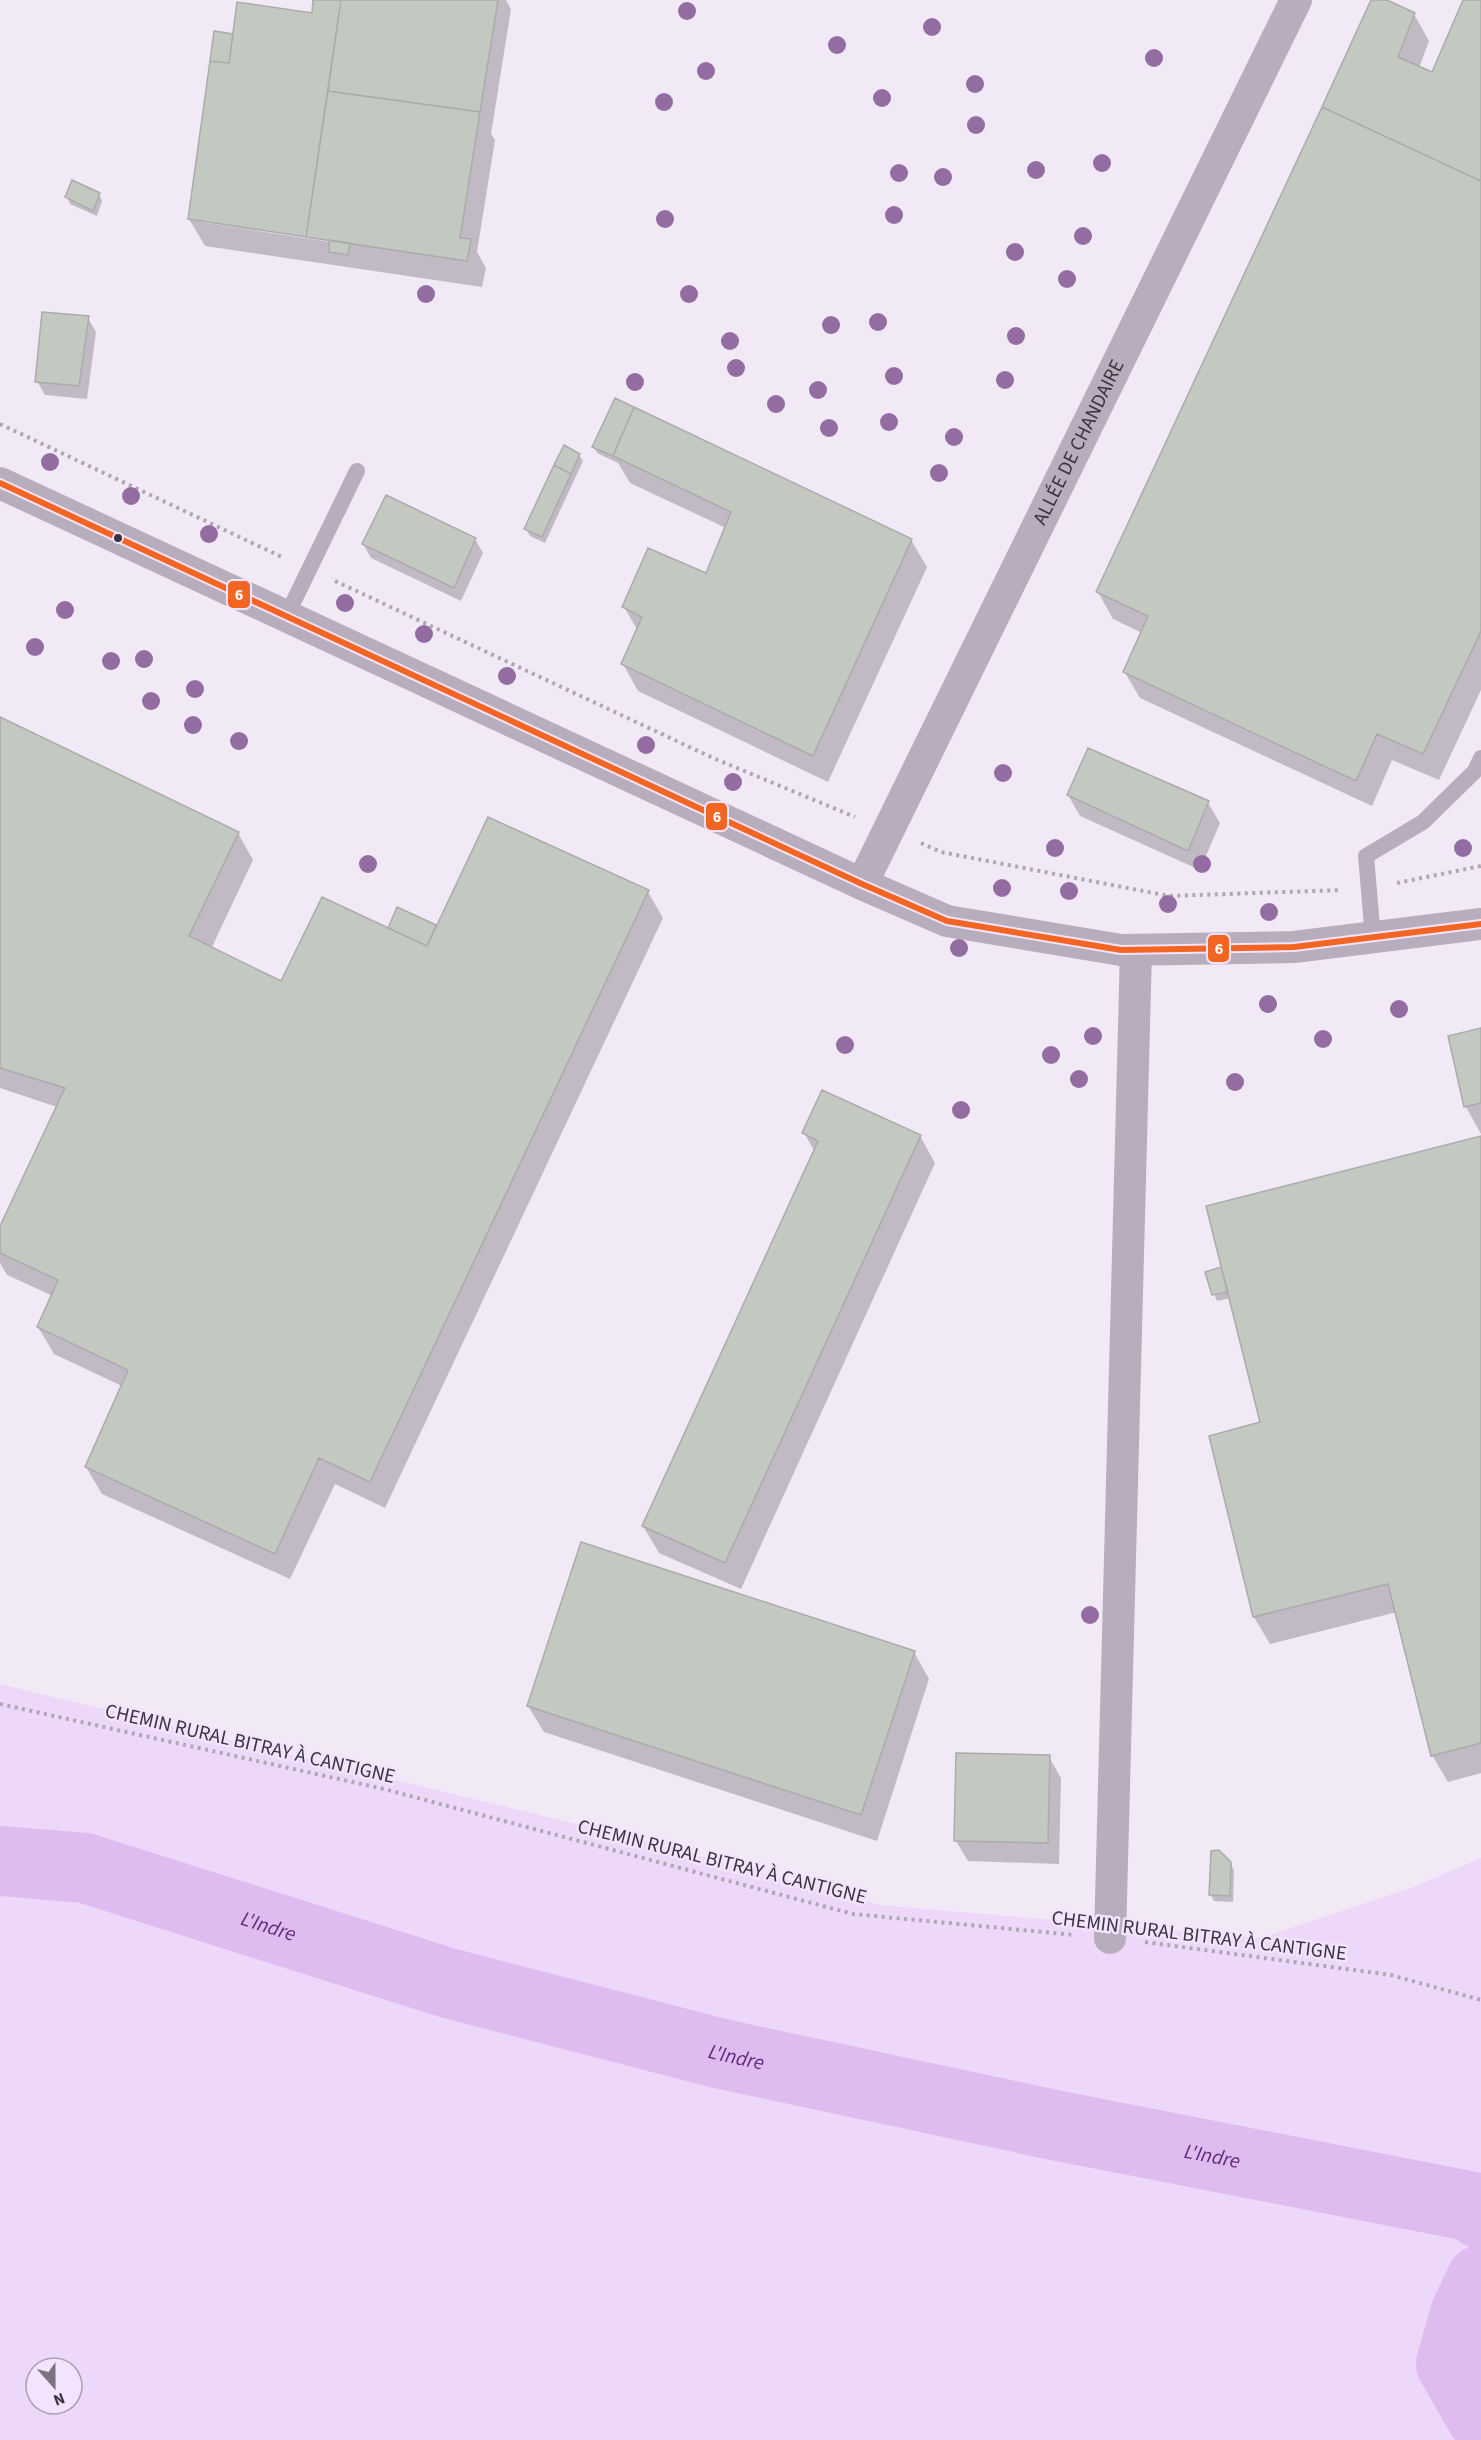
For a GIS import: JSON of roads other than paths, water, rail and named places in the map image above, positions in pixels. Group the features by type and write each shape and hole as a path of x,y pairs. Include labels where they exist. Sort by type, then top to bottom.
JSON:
{"street":[{"name":"ALLÉE DE CHANDAIRE","path":"862,884 1296,0"},
{"path":"0,483 862,884 947,921 1121,950 1294,947 1481,924"},
{"path":"1110,1938 1136,950"}],"lane":[{"path":"286,616 357,471"},
{"path":"1373,938 1366,856 1424,822 1475,771 1481,758"}],"waterway":[{"name":"L'Indre","path":"0,1861 85,1868 448,1983 722,2054 1054,2125 1474,2207 1481,2214"},
{"path":"1481,2280 1465,2314 1451,2364 1481,2416"}]}
